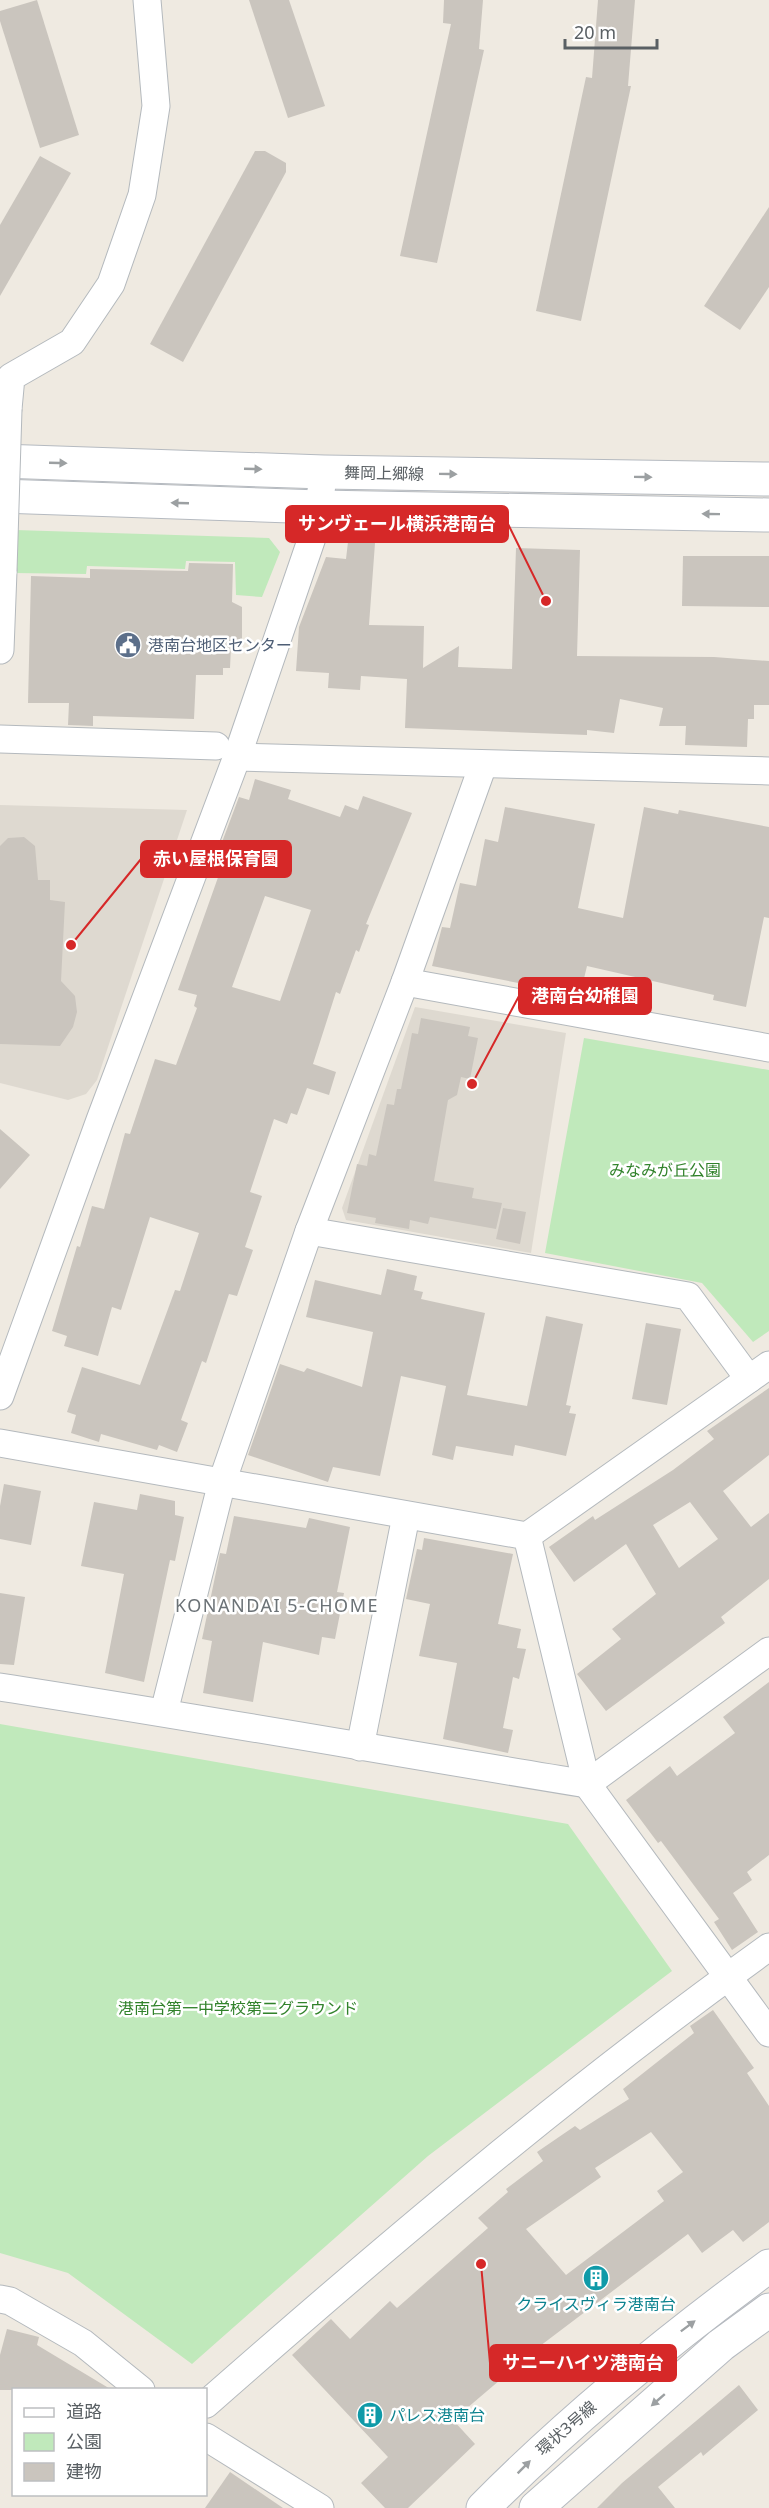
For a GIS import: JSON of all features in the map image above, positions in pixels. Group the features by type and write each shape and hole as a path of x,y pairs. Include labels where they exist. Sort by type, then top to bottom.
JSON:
{"street":[{"path":"0,650 11,376 72,342 111,284 142,195 156,106 147,0"},
{"name":"舞岡上郷線","path":"0,461 324,472 769,479"},
{"path":"0,1396 100,1120 226,751 315,529 324,472"},
{"path":"0,496 319,507 769,515"},
{"path":"0,739 483,765 769,771"},
{"path":"164,1712 222,1482 309,1231 405,982 483,765"},
{"path":"405,982 769,1048"},
{"path":"0,1443 527,1536 759,1372 688,1296 309,1231"},
{"path":"360,1747 406,1516"},
{"path":"527,1536 587,1784 729,1975 769,2033"},
{"path":"0,1687 164,1712 587,1784 769,1651"},
{"path":"207,2403 418,2219 566,2097 769,1947"},
{"name":"環状3号線","path":"483,2508 540,2450 665,2344 769,2266"},
{"path":"0,2299 10,2301 83,2343 139,2388"},
{"path":"536,2508 721,2345 769,2310"},
{"path":"207,2438 320,2508"}],"shaded area":[{"path":"0,805 187,810 97,1080 86,1094 68,1100 0,1083"},
{"path":"415,1007 566,1033 531,1253 346,1220 342,1208"}],"green space":[{"path":"15,530 269,538 280,552 262,597 236,595 235,562 186,561 185,569 87,566 86,574 14,573"},
{"name":"みなみが丘公園","path":"584,1038 769,1070 769,1331 753,1342 702,1283 545,1253"},
{"name":"港南台第一中学校第二グラウンド","path":"0,1724 568,1824 672,1971 428,2156 192,2364 68,2273 0,2253"}],"building":[{"path":"37,0 79,135 40,148 0,21 0,11"},
{"path":"249,0 289,0 325,106 288,118"},
{"path":"444,0 483,0 479,49 484,50 437,263 400,256 451,24 443,23"},
{"path":"598,0 635,0 628,86 631,86 581,321 536,311 586,77 592,78"},
{"path":"255,151 265,151 286,163 286,172 183,362 150,344"},
{"path":"40,156 71,173 0,296 0,225"},
{"path":"769,207 769,287 740,330 704,306"},
{"path":"348,542 375,543 369,625 424,626 423,668 459,646 458,667 512,669 516,548 580,550 577,656 714,657 769,661 769,705 754,705 754,719 748,719 747,747 685,745 686,726 659,726 663,708 620,699 614,733 587,730 587,735 405,728 407,679 361,676 360,690 328,688 329,673 296,671 299,627 326,557 346,559"},
{"path":"683,556 769,556 769,607 682,606"},
{"path":"189,563 233,564 232,602 242,607 242,642 231,646 230,668 223,668 223,675 196,675 194,719 93,716 93,726 68,725 69,703 28,703 31,576 90,578 90,569 188,571"},
{"path":"255,779 291,790 288,799 340,817 345,805 358,810 363,796 412,813 366,924 369,925 359,952 356,950 340,994 336,992 313,1064 336,1072 329,1095 307,1088 297,1115 291,1113 287,1124 274,1119 250,1192 262,1196 245,1247 253,1250 237,1296 229,1294 206,1363 202,1361 181,1420 188,1423 177,1452 159,1445 157,1450 101,1434 99,1442 71,1433 76,1415 67,1412 82,1367 140,1385 175,1290 180,1291 199,1233 150,1217 121,1310 112,1307 98,1356 64,1346 67,1336 52,1331 77,1246 80,1247 92,1206 104,1209 125,1133 130,1134 155,1059 176,1065 197,1008 194,1006 197,995 178,990 221,869 213,866 239,797 249,800","holes":["265,896 311,910 280,1001 232,987"]},
{"path":"505,807 595,824 578,908 623,918 644,807 678,814 679,810 769,827 769,918 764,917 746,1007 713,1000 714,995 587,966 580,995 432,966 442,927 450,928 460,883 476,886 485,839 498,842"},
{"path":"24,837 35,846 38,880 50,880 50,900 65,902 61,981 75,996 77,1012 73,1027 60,1046 0,1044 0,846 8,838"},
{"path":"421,1018 470,1027 468,1036 478,1038 470,1079 461,1077 457,1095 448,1100 434,1181 474,1188 472,1198 502,1203 496,1229 430,1217 428,1224 410,1220 409,1229 375,1223 376,1218 347,1213 357,1164 367,1166 369,1154 376,1156 387,1104 394,1105 397,1089 401,1089 412,1033 418,1034"},
{"path":"0,1129 30,1155 0,1189"},
{"path":"503,1208 526,1212 520,1244 496,1239"},
{"path":"387,1269 417,1276 414,1290 423,1292 421,1299 485,1313 467,1395 527,1406 546,1316 583,1324 566,1405 571,1406 569,1413 576,1414 566,1456 515,1445 513,1456 456,1446 453,1460 432,1455 446,1386 401,1376 380,1476 333,1467 328,1482 248,1455 280,1364 304,1372 307,1368 362,1387 373,1332 306,1317 315,1280 381,1295"},
{"path":"646,1323 681,1329 667,1405 632,1399"},
{"path":"769,1388 769,1455 723,1491 751,1527 769,1513 769,1579 721,1617 725,1623 606,1711 577,1674 621,1639 612,1629 656,1594 626,1544 574,1582 549,1547 593,1516 595,1520 673,1470 714,1439 707,1431","holes":["690,1502 718,1539 679,1568 653,1525"]},
{"path":"4,1484 41,1491 31,1545 0,1539 0,1506"},
{"path":"140,1494 175,1501 175,1515 184,1517 175,1561 170,1560 144,1682 105,1673 124,1574 81,1566 94,1502 137,1510"},
{"path":"234,1516 306,1528 309,1518 350,1527 337,1592 344,1593 335,1639 322,1637 319,1655 263,1642 253,1702 203,1693 212,1641 202,1639 220,1553 226,1554"},
{"path":"424,1538 513,1554 498,1624 521,1629 517,1648 526,1649 519,1679 513,1677 503,1728 513,1730 508,1753 443,1739 457,1663 419,1656 430,1604 406,1599 417,1549 422,1550"},
{"path":"0,1593 25,1597 14,1665 0,1664"},
{"path":"769,1682 769,1855 747,1872 752,1880 733,1893 758,1932 732,1950 714,1922 719,1919 661,1841 658,1843 626,1800 670,1766 677,1776 735,1733 723,1717"},
{"path":"713,2010 754,2068 747,2073 769,2106 769,2222 743,2242 733,2230 702,2253 688,2234 540,2346 453,2420 475,2444 408,2508 385,2508 361,2483 388,2457 292,2355 331,2319 350,2339 390,2301 397,2308 488,2228 478,2218 508,2192 506,2189 543,2161 537,2152 575,2126 580,2130 629,2099 623,2089 694,2033 690,2026","holes":["651,2132 683,2172 657,2191 664,2201 566,2275 526,2229 601,2177 595,2168"]},
{"path":"7,2329 39,2337 37,2345 109,2388 0,2390 0,2355"},
{"path":"739,2385 758,2410 703,2456 701,2452 658,2487 675,2508 597,2508 622,2483"},
{"path":"230,2472 283,2508 205,2508"}],"place":[{"name":"サンヴェール横浜港南台","path":"546,601"},
{"name":"港南台地区センター","path":"128,645"},
{"name":"赤い屋根保育園","path":"71,945"},
{"name":"港南台幼稚園","path":"472,1084"},
{"name":"サニーハイツ港南台","path":"481,2264"},
{"name":"クライスヴィラ港南台","path":"596,2278"},
{"name":"パレス港南台","path":"370,2415"}],"district":[{"name":"KONANDAI 5-CHOME","path":"277,1606"}]}
